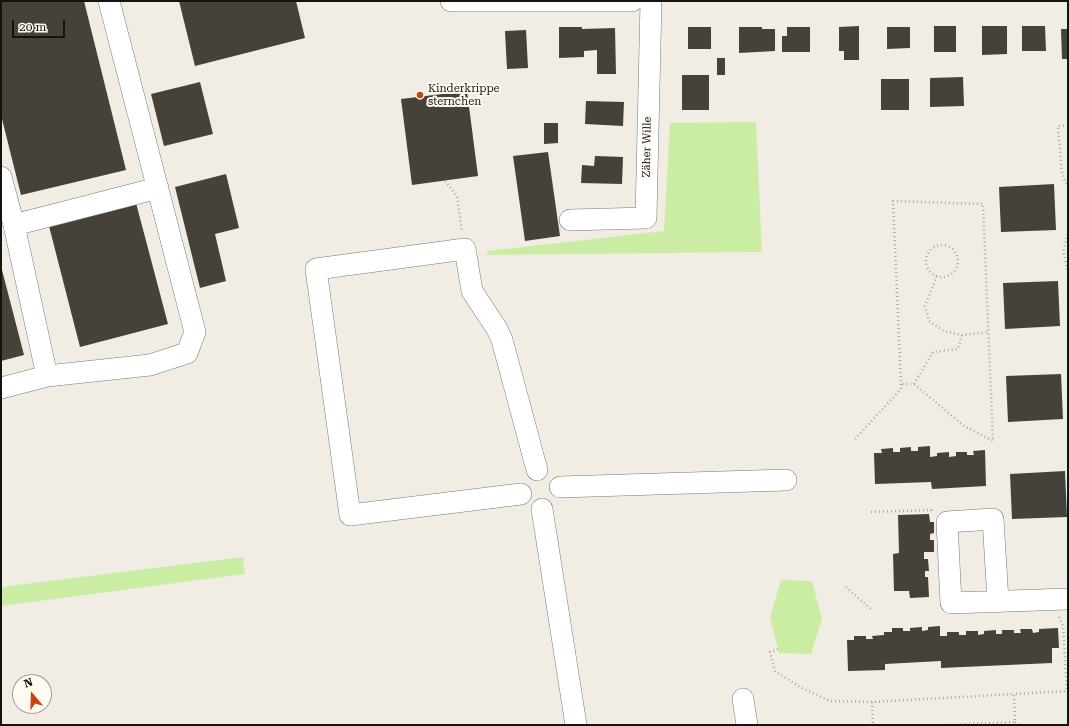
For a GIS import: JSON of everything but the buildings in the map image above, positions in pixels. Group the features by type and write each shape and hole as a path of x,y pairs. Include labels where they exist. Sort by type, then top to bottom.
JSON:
{"street":[{"path":"1,388 47,376 150,365 188,353 195,332 109,1"},
{"path":"451,1 632,1"},
{"name":"Zäher Wille","path":"570,220 646,218 651,1"},
{"path":"1,177 14,225 47,376"},
{"path":"14,225 158,188"},
{"path":"521,494 350,515 316,269 465,249 472,292 497,329 502,340 537,470"},
{"path":"537,470 552,473 560,487 558,497 552,505 542,509 529,505 521,494 521,483 527,475 537,470"},
{"path":"560,487 786,480"},
{"path":"542,509 576,725"},
{"path":"998,601 993,519 947,522 951,603 998,601 1068,598"},
{"path":"743,699 747,725"}],"path":[{"path":"1068,125 1058,126 1062,174 1068,187"},
{"path":"445,181 457,196 465,249"},
{"path":"854,439 902,390 901,384 893,201 983,204 993,441 964,426 914,384 901,384"},
{"path":"1068,234 1063,251 1068,272"},
{"path":"947,245 953,248 957,253 959,259 958,266 950,275 944,277 937,276 928,268 926,262 927,256 930,250 935,246 947,245"},
{"path":"937,276 925,306 929,321 944,331 962,335 989,332"},
{"path":"914,384 933,352 958,349 962,335"},
{"path":"1068,344 1068,352"},
{"path":"871,512 931,510 932,522 947,522"},
{"path":"846,587 873,611"},
{"path":"778,649 770,652 775,671 800,687 830,701 872,702 1067,692 1063,626"},
{"path":"1014,694 1015,722"},
{"path":"872,702 873,725"},
{"path":"945,725 1015,722 1020,725"}],"green space":[{"path":"756,122 762,252 487,255 487,251 664,231 670,123"},
{"path":"243,557 245,574 1,606 1,588 9,586"},
{"path":"781,580 812,581 822,619 811,654 779,653 770,617"}],"place":[{"name":"Kinderkrippe sternchen","path":"420,95"}]}
